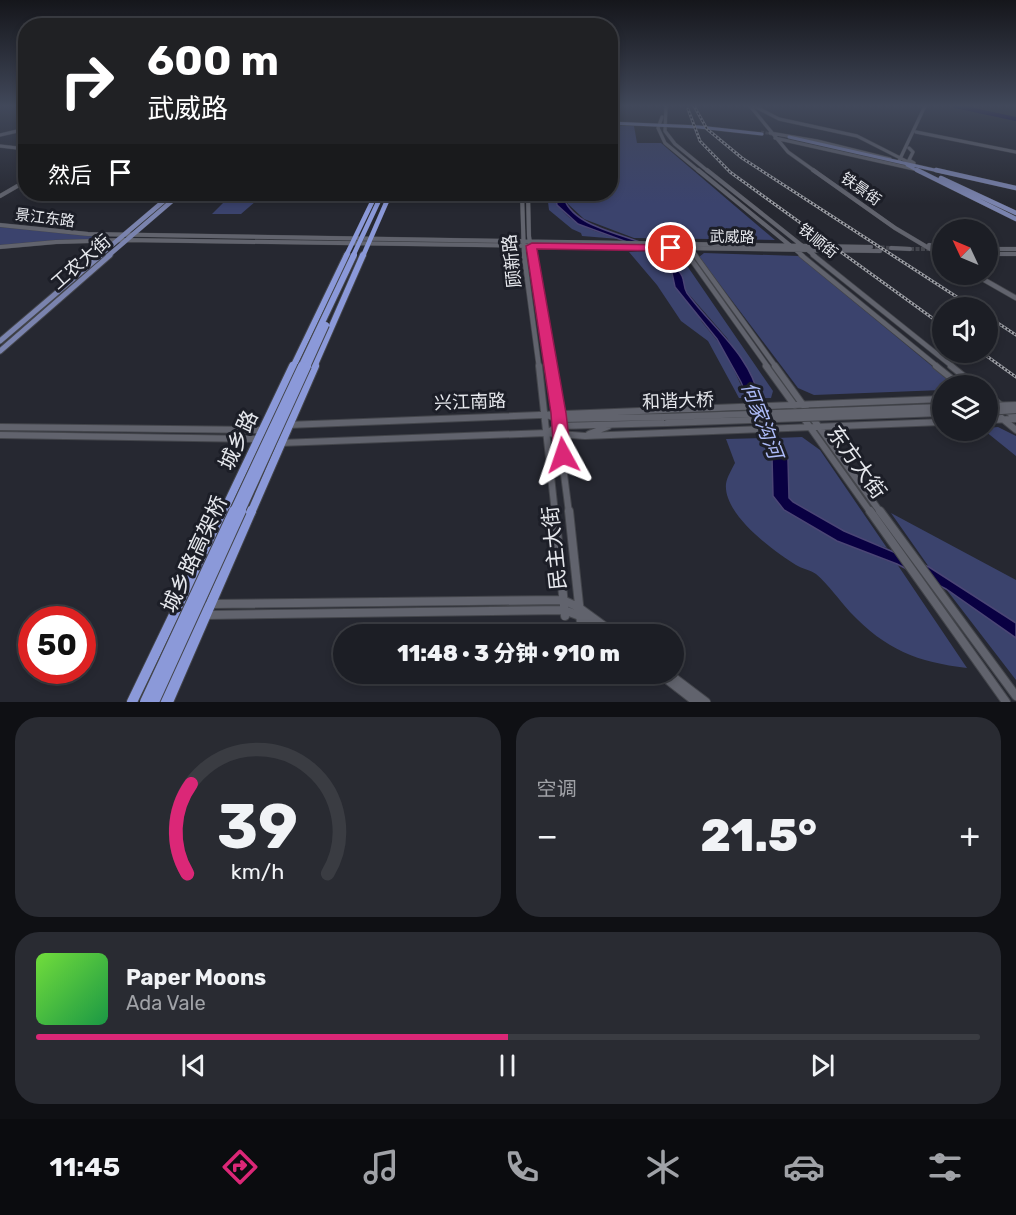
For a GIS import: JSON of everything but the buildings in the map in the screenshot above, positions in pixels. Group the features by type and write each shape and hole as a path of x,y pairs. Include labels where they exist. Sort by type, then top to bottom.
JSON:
{"highway":[{"name":"城乡路","path":"132,702 372,201"},
{"name":"城乡路高架桥","path":"145,702 380,201"},
{"name":"城乡路高架桥","path":"154,702 381,201"},
{"name":"城乡路","path":"203,616 212,602 387,201"},
{"path":"302,347 372,213"},
{"path":"161,702 203,616"},
{"path":"168,702 203,616"}],"main road":[{"name":"铁顺街","path":"662,139 948,375"},
{"name":"铁顺街","path":"670,139 962,375"},
{"name":"铁景街","path":"777,139 788,152 857,201 932,246"},
{"name":"铁景街","path":"778,139 827,177 929,245"},
{"path":"795,139 914,170 1016,219"},
{"path":"796,139 904,162"},
{"path":"797,139 885,156 962,178 1016,189"},
{"path":"861,139 882,148 914,170"},
{"path":"904,162 904,154 911,139"},
{"path":"904,162 913,139"},
{"path":"955,139 1016,151"},
{"path":"0,147 18,149"},
{"path":"882,148 904,154"},
{"path":"882,148 885,156 904,162"},
{"path":"909,148 913,152 910,161 1016,213"},
{"path":"920,167 1016,189"},
{"path":"956,185 950,180 962,178"},
{"path":"0,194 18,184"},
{"name":"工农大街","path":"0,351 164,201"},
{"name":"工农大街","path":"0,341 117,240 133,235 172,201"},
{"name":"顾新路","path":"522,201 522,243 546,433"},
{"name":"顾新路","path":"528,201 531,243 560,423"},
{"name":"景江东路","path":"0,225 64,233 125,237 352,240"},
{"path":"133,235 352,240"},
{"path":"0,247 117,240"},
{"name":"武威路","path":"352,240 880,251"},
{"name":"武威路","path":"685,246 875,247"},
{"name":"东方大街","path":"685,246 1016,696"},
{"name":"东方大街","path":"685,246 793,404 1006,702"},
{"path":"998,249 1016,249"},
{"path":"893,250 912,250"},
{"path":"998,254 1016,254"},
{"path":"995,285 1016,296"},
{"path":"998,285 1016,296"},
{"name":"兴江南路","path":"0,435 259,439 280,443 546,433 560,423 723,407 932,399"},
{"path":"998,404 1016,418"},
{"path":"998,406 1016,405"},
{"name":"和谐大桥","path":"560,423 612,425 665,420 932,407"},
{"path":"998,411 1016,411"},
{"name":"和谐大桥","path":"560,423 932,413"},
{"path":"545,414 560,423"},
{"name":"兴江南路","path":"0,427 263,430 288,425 545,414"},
{"path":"998,415 1016,430"},
{"path":"998,419 1016,418"},
{"name":"兴江南路","path":"560,423 585,436 932,422"},
{"name":"民主大街","path":"560,423 580,615"},
{"path":"585,436 612,425"},
{"name":"民主大街","path":"546,433 565,614"},
{"path":"212,602 563,600 593,624"},
{"path":"203,616 565,614 580,615 597,624"},
{"path":"673,684 696,702"},
{"path":"682,684 706,702"}],"shaded area":[{"path":"618,139 636,139 637,143 661,143 775,240 634,238 584,219 567,201 618,201"},
{"path":"225,201 256,201 241,214 212,214"},
{"path":"548,201 557,201 563,212 580,224 619,239 582,236 549,210"},
{"path":"0,227 108,236 103,239 60,240 0,247"},
{"path":"652,251 660,264 672,273 702,322 724,349 747,398 739,398 708,341 681,321 657,285 629,252"},
{"path":"661,252 679,254 773,391 771,398 759,398 749,373 727,338 686,291 679,272"},
{"path":"704,253 799,256 943,375 932,375 932,390 814,395 798,388 699,257"},
{"path":"998,427 1016,436 1016,456 997,441"},
{"path":"802,437 820,450 887,548 821,521 789,498 788,460 777,438"},
{"path":"764,438 772,456 773,490 778,503 784,510 897,564 967,668 918,658 876,636 850,612 816,574 798,566 775,551 741,519 727,496 726,484 735,463 726,439"},
{"path":"891,513 1016,580 1016,623 929,567"},
{"path":"946,589 1016,638 1016,680"}],"water":[{"name":"何家沟河","path":"556,201 566,201 577,215 589,223 658,250 681,274 687,293 739,355 754,382 759,398 788,460 789,498 793,502 844,531 929,567 1016,623 1016,638 946,589 897,564 837,541 784,510 773,496 772,457 741,382 717,339 675,287 672,273 660,264 652,251 578,224 557,205"}],"tunnel":[{"path":"875,247 891,248"},
{"path":"910,249 932,249"}],"railway":[{"path":"699,139 730,172 932,318"},
{"path":"719,139 742,158 957,297"},
{"path":"998,323 1016,335"},
{"path":"996,363 1016,377"}],"route":[{"path":"563,455 532,246 671,248"}]}
